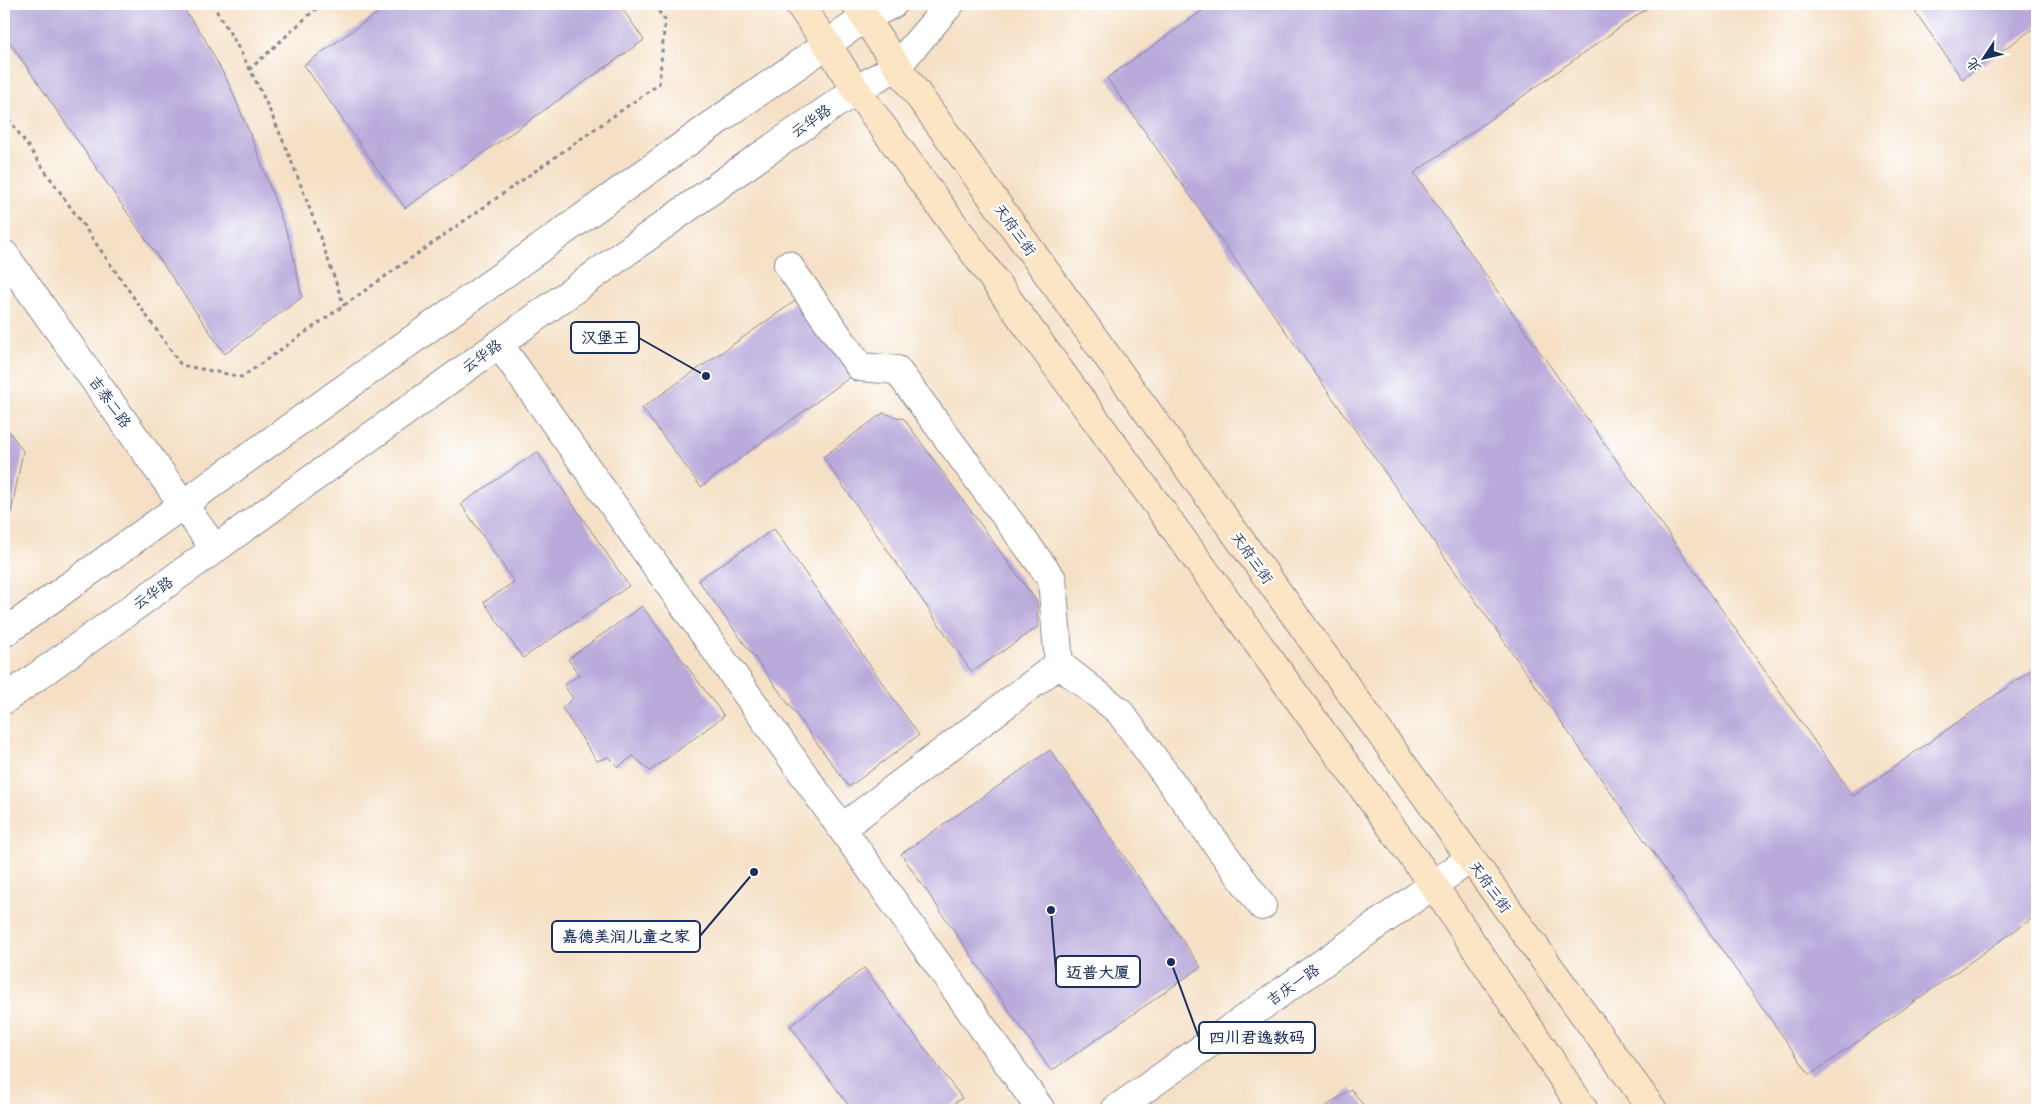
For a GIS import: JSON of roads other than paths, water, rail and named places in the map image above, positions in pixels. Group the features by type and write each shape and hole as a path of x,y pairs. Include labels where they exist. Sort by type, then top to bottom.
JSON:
{"street":[{"path":"799,4 856,90 1434,886 1584,1110"},
{"path":"4,633 539,248 827,44 861,10 893,4"},
{"name":"云华路","path":"4,700 733,175 856,90 897,66 950,4"},
{"name":"天府三街","path":"861,10 897,66 1653,1110"},
{"name":"吉泰二路","path":"4,254 215,549"},
{"path":"788,265 860,367 896,370 1052,579 1059,664 1119,710 1262,906"},
{"path":"498,344 1041,1110"},
{"path":"842,828 1059,664"},
{"name":"吉庆一路","path":"1115,1110 1470,859"}],"place":[{"name":"汉堡王","path":"706,376"},
{"name":"嘉德美润儿童之家","path":"754,872"},
{"name":"迈普大厦","path":"1051,910"},
{"name":"四川君逸数码","path":"1171,962"}]}
